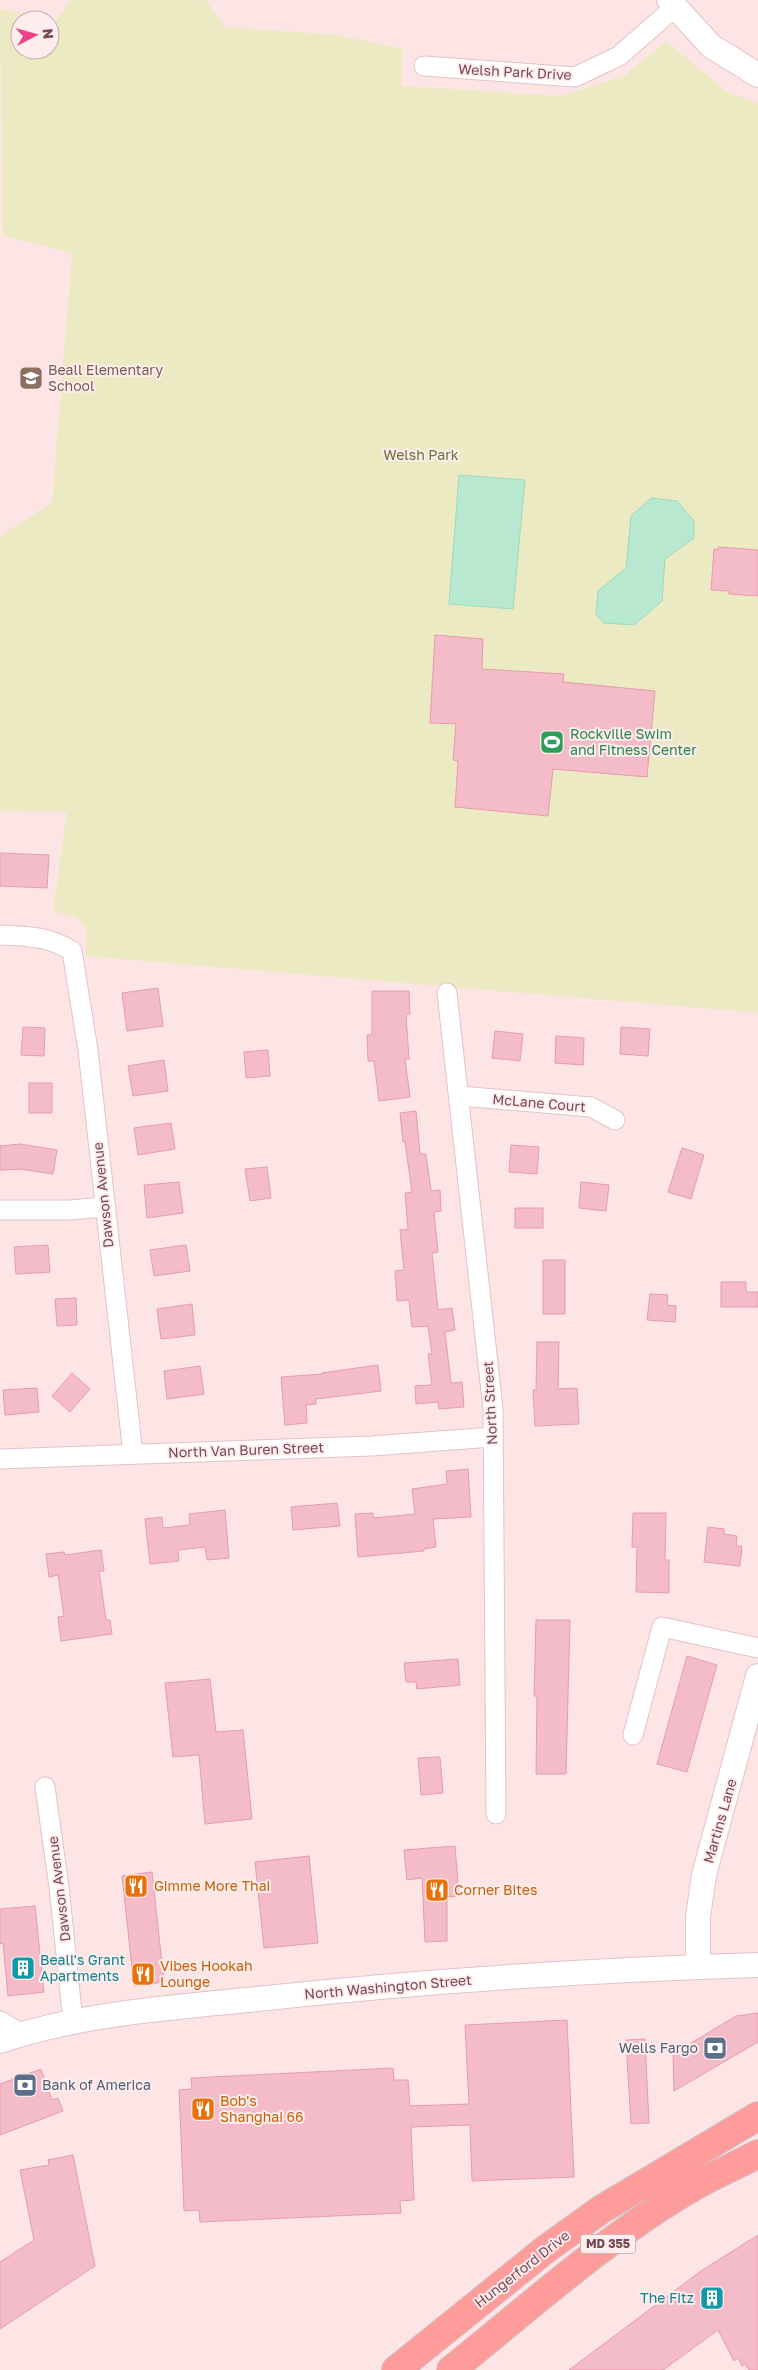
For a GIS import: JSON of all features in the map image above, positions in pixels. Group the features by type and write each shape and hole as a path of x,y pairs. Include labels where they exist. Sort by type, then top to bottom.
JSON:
{"main road":[{"name":"Hungerford Drive","path":"396,2370 586,2221 684,2159 758,2116"},
{"name":"MD 355","path":"451,2370 544,2293 622,2234 693,2187 758,2154"},
{"path":"544,2293 544,2277 570,2255 586,2221"},
{"path":"472,2353 472,2344 475,2340 509,2309 508,2281"}],"street":[{"name":"Welsh Park Drive","path":"424,66 575,77 620,56 672,4"},
{"path":"672,4 711,46 758,75"},
{"name":"Dawson Avenue","path":"0,935 42,937 59,942 72,951 88,1050 133,1454"},
{"name":"North Street","path":"447,993 460,1096 493,1409 496,1814"},
{"name":"McLane Court","path":"460,1096 591,1108 616,1120"},
{"path":"0,1210 70,1210 104,1207"},
{"name":"North Van Buren Street","path":"0,1459 372,1446 492,1437"},
{"path":"633,1735 662,1627 758,1648"},
{"name":"Martins Lane","path":"698,1967 698,1917 704,1876 758,1676"},
{"name":"Dawson Avenue","path":"45,1787 59,1887 73,2021"},
{"name":"North Washington Street","path":"0,2021 11,2037 73,2021 111,2014 374,1986 758,1965"}],"green space":[{"name":"Welsh Park","path":"70,0 206,0 224,27 337,35 403,49 401,86 560,96 624,76 666,41 726,91 758,104 758,1013 86,956 86,928 77,918 53,911 67,812 0,811 0,536 52,503 72,253 3,236 0,9 10,11 10,60 60,60 60,16"}],"shaded area":[{"path":"459,475 525,480 513,609 449,604"},
{"path":"651,498 677,501 694,521 694,538 665,559 662,601 634,625 604,623 596,615 598,591 626,568 631,516"}],"building":[{"path":"718,547 758,550 758,596 729,594 729,591 711,590 714,549 718,550"},
{"name":"Rockville Swim and Fitness Center","path":"435,635 483,639 482,669 564,674 563,682 655,691 647,777 553,769 548,816 455,807 458,761 453,760 456,724 430,723"},
{"path":"0,853 49,855 47,888 0,886"},
{"path":"158,988 163,1026 127,1031 122,993"},
{"path":"372,991 409,991 410,1014 406,1014 409,1059 405,1059 410,1097 379,1101 374,1061 368,1061 367,1035 372,1035"},
{"path":"23,1027 45,1028 44,1056 21,1055"},
{"path":"621,1027 650,1029 648,1056 620,1054"},
{"path":"495,1031 523,1034 520,1061 492,1058"},
{"path":"556,1036 584,1038 583,1065 555,1063"},
{"path":"268,1050 270,1076 246,1078 244,1052"},
{"path":"164,1060 168,1091 133,1096 128,1066"},
{"path":"29,1083 52,1083 52,1113 29,1113"},
{"path":"416,1111 420,1154 426,1154 431,1191 440,1190 441,1211 434,1212 438,1252 432,1253 438,1310 452,1308 455,1330 445,1332 451,1383 462,1382 464,1407 439,1409 438,1402 416,1404 415,1386 432,1385 428,1354 432,1354 428,1326 412,1327 409,1300 397,1301 395,1271 404,1270 400,1230 408,1229 405,1193 412,1192 400,1113"},
{"path":"171,1123 175,1149 138,1155 134,1128"},
{"path":"20,1144 57,1150 53,1174 20,1169 0,1170 0,1146"},
{"path":"511,1145 539,1147 537,1174 509,1172"},
{"path":"682,1148 704,1155 691,1199 668,1192"},
{"path":"267,1167 271,1198 250,1201 245,1169"},
{"path":"179,1182 183,1213 147,1218 144,1185"},
{"path":"581,1182 609,1185 606,1211 579,1208"},
{"path":"515,1208 543,1208 543,1228 515,1228"},
{"path":"48,1245 50,1272 16,1274 14,1247"},
{"path":"186,1245 190,1271 154,1276 150,1250"},
{"path":"543,1260 565,1260 565,1314 543,1314"},
{"path":"721,1282 746,1282 746,1292 758,1292 758,1307 721,1307"},
{"path":"650,1294 668,1295 667,1305 676,1306 675,1322 647,1320"},
{"path":"76,1298 77,1325 57,1326 55,1299"},
{"path":"192,1304 195,1335 161,1339 157,1309"},
{"path":"537,1342 559,1342 558,1389 577,1388 579,1424 535,1426 533,1390 536,1390"},
{"path":"378,1365 381,1391 316,1399 316,1404 306,1405 307,1423 285,1425 281,1377 322,1374"},
{"path":"200,1366 204,1394 167,1399 164,1371"},
{"path":"72,1373 90,1389 70,1412 52,1396"},
{"path":"37,1388 39,1412 5,1415 3,1390"},
{"path":"468,1469 471,1517 433,1519 436,1547 424,1549 424,1551 358,1557 355,1514 373,1513 373,1518 415,1514 412,1489 447,1484 446,1471"},
{"path":"337,1503 340,1526 293,1530 291,1507"},
{"path":"225,1510 229,1558 207,1560 205,1547 178,1550 179,1561 150,1564 145,1519 162,1517 163,1528 190,1525 189,1514"},
{"path":"633,1513 666,1513 665,1560 669,1560 669,1593 636,1592 637,1547 632,1547"},
{"path":"708,1527 724,1529 724,1534 737,1536 736,1546 742,1546 740,1566 704,1562"},
{"path":"101,1550 104,1571 99,1571 106,1620 110,1620 112,1634 61,1641 58,1617 64,1616 58,1575 49,1577 46,1554 64,1552 65,1555"},
{"path":"536,1620 570,1620 566,1774 536,1774 537,1696 534,1696"},
{"path":"687,1656 717,1665 687,1772 657,1764"},
{"path":"458,1659 460,1685 417,1689 416,1682 406,1682 404,1663"},
{"path":"210,1679 216,1732 243,1730 252,1819 205,1824 199,1755 173,1757 165,1683"},
{"path":"440,1757 443,1793 421,1795 418,1758"},
{"path":"455,1846 459,1896 447,1897 447,1941 425,1942 422,1878 407,1880 404,1850"},
{"path":"309,1856 318,1943 264,1948 255,1862"},
{"path":"152,1872 164,1982 134,1986 122,1876"},
{"name":"Beall's Grant Apartments","path":"35,1906 44,1992 8,1996 3,1943 0,1944 0,1909"},
{"name":"Wells Fargo","path":"758,2013 758,2042 674,2091 673,2054 736,2016"},
{"path":"567,2020 574,2177 472,2181 470,2125 411,2127 414,2200 400,2201 401,2213 200,2222 199,2210 184,2211 179,2090 192,2089 191,2078 393,2068 394,2080 408,2080 410,2106 469,2104 465,2025"},
{"path":"645,2039 649,2123 631,2124 626,2040"},
{"path":"41,2069 52,2100 58,2098 63,2111 0,2135 0,2084"},
{"path":"73,2155 95,2266 0,2329 0,2262 34,2240 20,2170 49,2165 48,2160"},
{"name":"The Fitz","path":"758,2235 758,2370 749,2370 745,2364 742,2366 738,2358 734,2361 718,2330 663,2370 569,2370 701,2271"}],"place":[{"name":"Beall Elementary School","path":"31,378"},
{"name":"Rockville Swim and Fitness Center","path":"552,742"},
{"name":"Gimme More Thai","path":"136,1886"},
{"name":"Corner Bites","path":"437,1890"},
{"name":"Beall's Grant Apartments","path":"23,1968"},
{"name":"Vibes Hookah Lounge","path":"143,1974"},
{"name":"Wells Fargo","path":"715,2048"},
{"name":"Bank of America","path":"25,2085"},
{"name":"Bob's Shanghai 66","path":"203,2109"},
{"name":"The Fitz","path":"712,2298"}]}
